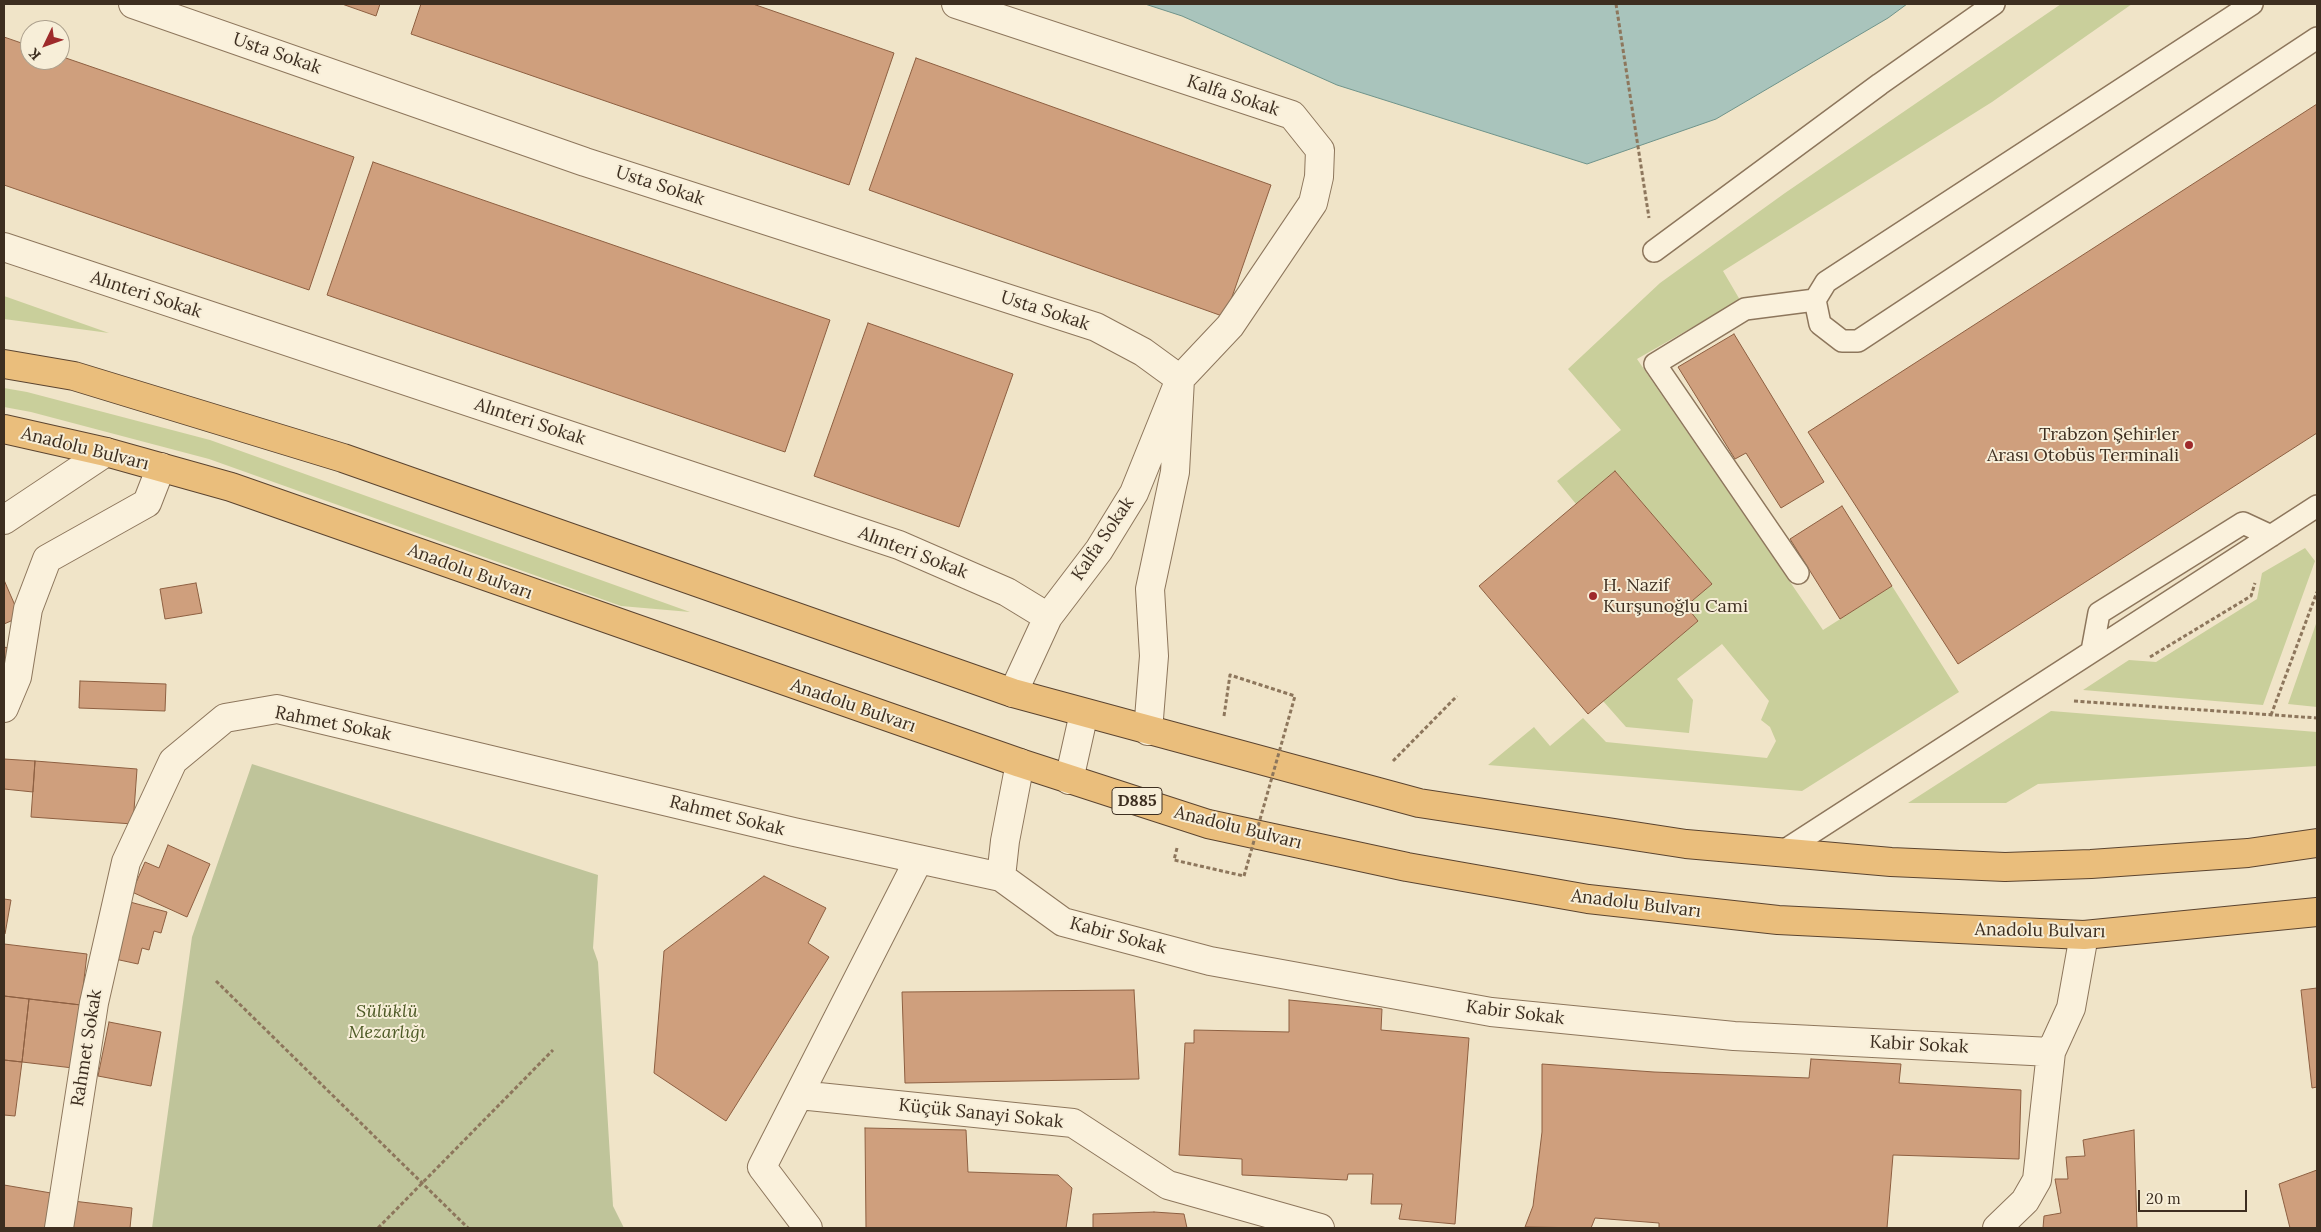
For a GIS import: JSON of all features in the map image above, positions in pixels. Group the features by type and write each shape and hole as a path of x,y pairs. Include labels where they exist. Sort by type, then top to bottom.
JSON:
{"highway":[{"path":"4,364 74,376 343,458 1013,693 1419,803 1686,844 1891,862 2005,867 2091,864 2248,853 2317,843"},
{"name":"Anadolu Bulvarı","path":"4,429 106,452 231,487 620,625 1069,780 1208,824 1407,867 1588,900 1778,920 2084,934 2317,912"}],"street":[{"name":"Usta Sokak","path":"133,4 585,162 1096,327 1143,352 1180,379"},
{"name":"Kalfa Sokak","path":"956,4 1292,115 1320,150 1319,177 1313,203 1230,326 1180,379 1134,493 1099,550 1048,617 1013,693"},
{"name":"Alınteri Sokak","path":"4,247 899,545 1007,592 1048,617"},
{"path":"1148,731 1154,656 1150,589 1175,472 1180,379"},
{"path":"4,520 106,452"},
{"path":"4,708 17,677 28,609 47,559 147,503 161,467"},
{"name":"Rahmet Sokak","path":"59,1228 94,1003 126,862 173,761 225,718 277,709 794,832 920,859"},
{"path":"1069,780 1084,713"},
{"path":"1001,877 1005,841 1020,763"},
{"path":"808,1228 762,1167 920,859"},
{"name":"Kabir Sokak","path":"920,859 1001,877 1064,922 1210,961 1491,1012 1734,1036 2051,1052"},
{"path":"1997,1228 2026,1201 2037,1180 2051,1052 2071,1008 2084,934"},
{"name":"Küçük Sanayi Sokak","path":"799,1095 1073,1123 1168,1184 1320,1228"}],"lane":[{"path":"1654,251 1880,84 1994,4"},
{"path":"2252,4 1826,282 1815,300 1820,324 1842,341 1858,341 2317,38"},
{"path":"1798,574 1655,364 1746,310 1815,300"},
{"path":"1782,852 2317,506"},
{"path":"2092,651 2099,613 2243,523 2271,536"}],"path":[{"path":"1616,4 1654,251"},
{"path":"2271,715 2317,592"},
{"path":"1174,860 1244,876 1295,696 1230,675 1218,749"},
{"path":"1366,789 1457,696"},
{"path":"2067,700 2317,718"},
{"path":"216,981 468,1228"},
{"path":"378,1228 553,1050"}],"green space":[{"path":"2061,4 2132,4 1992,102 1723,271 1740,300 1637,359 1823,630 1892,586 1959,692 1802,791 1488,765 1534,727 1550,746 1583,718 1606,742 1767,758 1776,741 1770,727 1761,720 1769,701 1722,644 1677,679 1693,700 1689,733 1626,727 1603,701 1698,621 1686,606 1712,584 1615,471 1576,504 1557,481 1621,430 1568,369 1660,283 1785,193"},
{"path":"4,296 109,333 4,319"},
{"path":"4,388 27,392 210,440 690,612 621,606 209,459 31,412 4,407"},
{"path":"2305,548 2315,561 2263,705 2083,690 2129,660 2156,662 2257,599 2262,573"},
{"path":"2317,621 2317,707 2288,704"},
{"path":"2051,711 2317,732 2317,766 2038,784 2006,803 1908,803"},
{"name":"Sülüklü Mezarlığı","path":"252,764 598,875 593,948 598,962 613,1206 624,1228 152,1228 192,937"}],"water":[{"path":"1145,4 1907,4 1888,18 1716,119 1587,164 1337,85 1182,16"}],"building":[{"path":"342,4 380,4 376,16"},
{"path":"421,4 753,4 894,53 849,185 411,34"},
{"path":"4,37 20,43 20,70 70,70 70,59 354,157 309,290 4,185"},
{"path":"916,58 1271,185 1225,317 869,190"},
{"path":"2317,104 2317,433 1958,664 1808,432"},
{"path":"373,162 830,320 785,452 327,295"},
{"path":"868,323 1013,374 959,527 814,476"},
{"path":"1734,334 1824,482 1781,508 1746,453 1735,459 1678,367"},
{"name":"H. Nazif Kurşunoğlu Cami","path":"1615,471 1712,584 1686,606 1698,621 1588,714 1479,586"},
{"path":"1842,506 1892,586 1840,619 1790,539"},
{"path":"4,580 20,617 4,624"},
{"path":"196,583 202,613 165,619 160,589"},
{"path":"4,647 13,649 4,678"},
{"path":"80,681 166,684 165,711 79,708"},
{"path":"4,759 35,761 33,792 4,789"},
{"path":"35,761 137,769 133,824 31,817"},
{"path":"168,845 210,864 187,917 132,892 145,862 159,868"},
{"path":"764,876 826,908 808,943 829,957 726,1121 654,1073 664,951"},
{"path":"4,899 11,900 5,934 4,934"},
{"path":"130,902 167,912 161,933 154,931 149,950 142,948 138,964 115,959"},
{"path":"4,944 87,954 81,1005 4,996"},
{"path":"2317,988 2317,1087 2312,1088 2301,990"},
{"path":"1134,990 1139,1079 905,1083 902,992"},
{"path":"4,996 29,999 22,1062 4,1060"},
{"path":"29,999 81,1005 73,1068 22,1062"},
{"path":"1289,1000 1382,1009 1381,1030 1469,1038 1455,1224 1399,1219 1402,1204 1371,1204 1373,1174 1348,1174 1347,1180 1242,1175 1242,1159 1179,1155 1185,1043 1194,1043 1194,1030 1289,1032"},
{"path":"109,1022 161,1032 151,1086 98,1076"},
{"path":"1811,1059 1901,1064 1899,1083 2021,1090 2019,1159 1893,1155 1887,1228 1659,1228 1659,1223 1595,1218 1591,1228 1525,1227 1533,1206 1542,1132 1542,1064 1654,1072 1809,1078"},
{"path":"4,1060 22,1062 15,1116 4,1115"},
{"path":"865,1128 966,1130 968,1172 1058,1175 1072,1188 1066,1228 866,1228"},
{"path":"2134,1130 2137,1228 2043,1228 2044,1216 2061,1213 2055,1179 2068,1179 2066,1157 2085,1156 2083,1140"},
{"path":"2317,1170 2317,1228 2290,1228 2279,1184"},
{"path":"4,1185 51,1193 45,1228 4,1228"},
{"path":"73,1201 132,1208 130,1228 70,1228"},
{"path":"1154,1212 1184,1214 1187,1228 1093,1228 1093,1214"}],"place":[{"name":"Trabzon Şehirler Arası Otobüs Terminali","path":"2189,445"},
{"name":"H. Nazif Kurşunoğlu Cami","path":"1593,596"}]}
